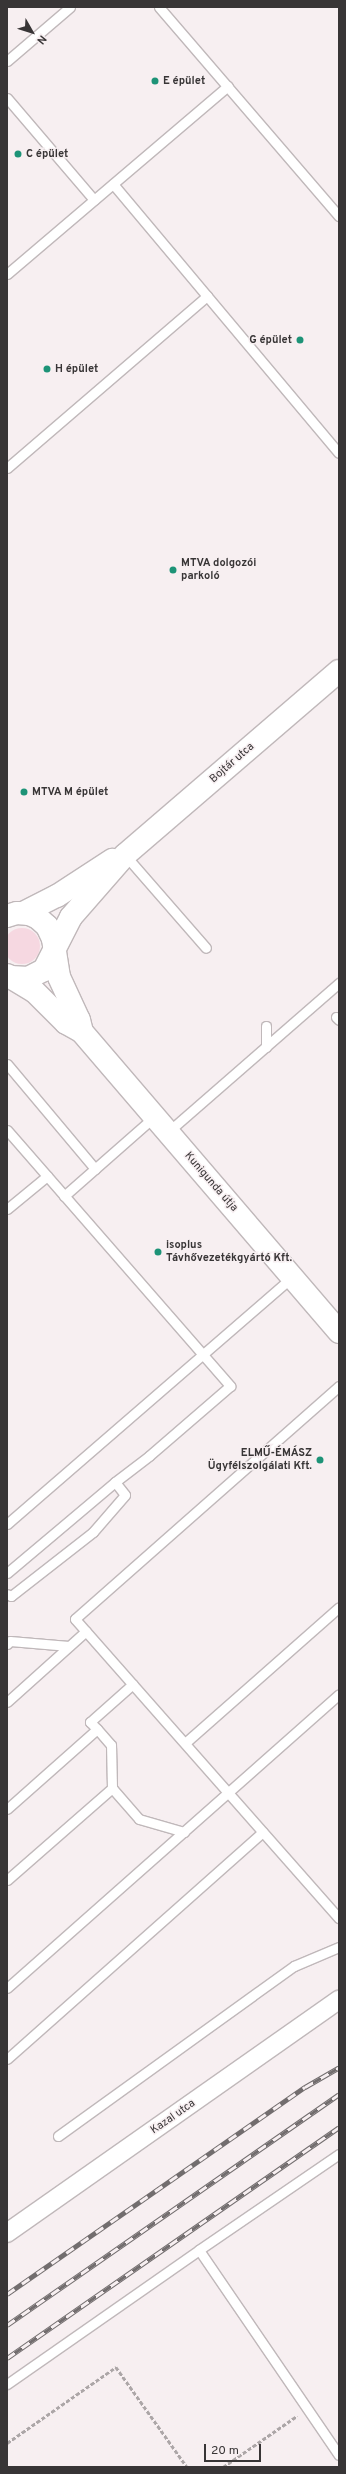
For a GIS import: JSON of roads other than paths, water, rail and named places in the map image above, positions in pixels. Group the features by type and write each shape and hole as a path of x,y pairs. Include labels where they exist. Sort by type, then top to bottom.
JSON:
{"street":[{"name":"Bojtár utca","path":"8,977 28,978 38,974 49,963 54,949 71,917 124,855 339,671"},
{"name":"Bojtár utca","path":"12,913 57,896 104,862 124,855"},
{"name":"Kunigunda útja","path":"12,913 38,918 47,926 53,939 59,977 79,1020 82,1032"},
{"name":"Kunigunda útja","path":"8,977 34,991 66,1023 82,1032 339,1332"},
{"name":"Kazal utca","path":"7,2233 339,2000"}],"lane":[{"path":"7,61 70,7"},
{"path":"159,7 339,216"},
{"path":"7,274 228,86"},
{"path":"7,98 94,200"},
{"path":"113,184 339,453"},
{"path":"7,468 207,296"},
{"path":"124,855 206,948"},
{"path":"64,1196 94,1169 162,1124 266,1047 339,983"},
{"path":"266,1026 266,1047"},
{"path":"7,1064 94,1169"},
{"path":"7,1130 230,1386 149,1456 115,1482 7,1573"},
{"path":"8,1206 47,1176"},
{"path":"7,1524 292,1277"},
{"path":"338,1390 75,1619 339,1918"},
{"path":"7,1594 11,1596 93,1532 125,1495 115,1482"},
{"path":"185,1743 339,1607"},
{"path":"7,1702 86,1631"},
{"path":"7,1644 10,1642 69,1646"},
{"path":"132,1684 90,1722 111,1745 112,1788 139,1820 184,1832"},
{"path":"7,1988 339,1694"},
{"path":"7,1809 97,1729"},
{"path":"7,1880 112,1788"},
{"path":"7,2059 264,1832"},
{"path":"58,2136 294,1966 339,1947"},
{"path":"7,2384 339,2154"},
{"path":"199,2250 339,2454"}],"railway":[{"path":"7,2294 305,2087 339,2067"},
{"path":"7,2325 339,2094"},
{"path":"7,2358 339,2127"}],"place":[{"name":"E épület","path":"155,81"},
{"name":"C épület","path":"18,154"},
{"name":"G épület","path":"300,340"},
{"name":"H épület","path":"47,369"},
{"name":"MTVA dolgozói parkoló","path":"173,570"},
{"name":"MTVA M épület","path":"24,792"},
{"name":"isoplus Távhővezetékgyártó Kft.","path":"158,1252"},
{"name":"ELMŰ-ÉMÁSZ Ügyfélszolgálati Kft.","path":"320,1460"}]}
